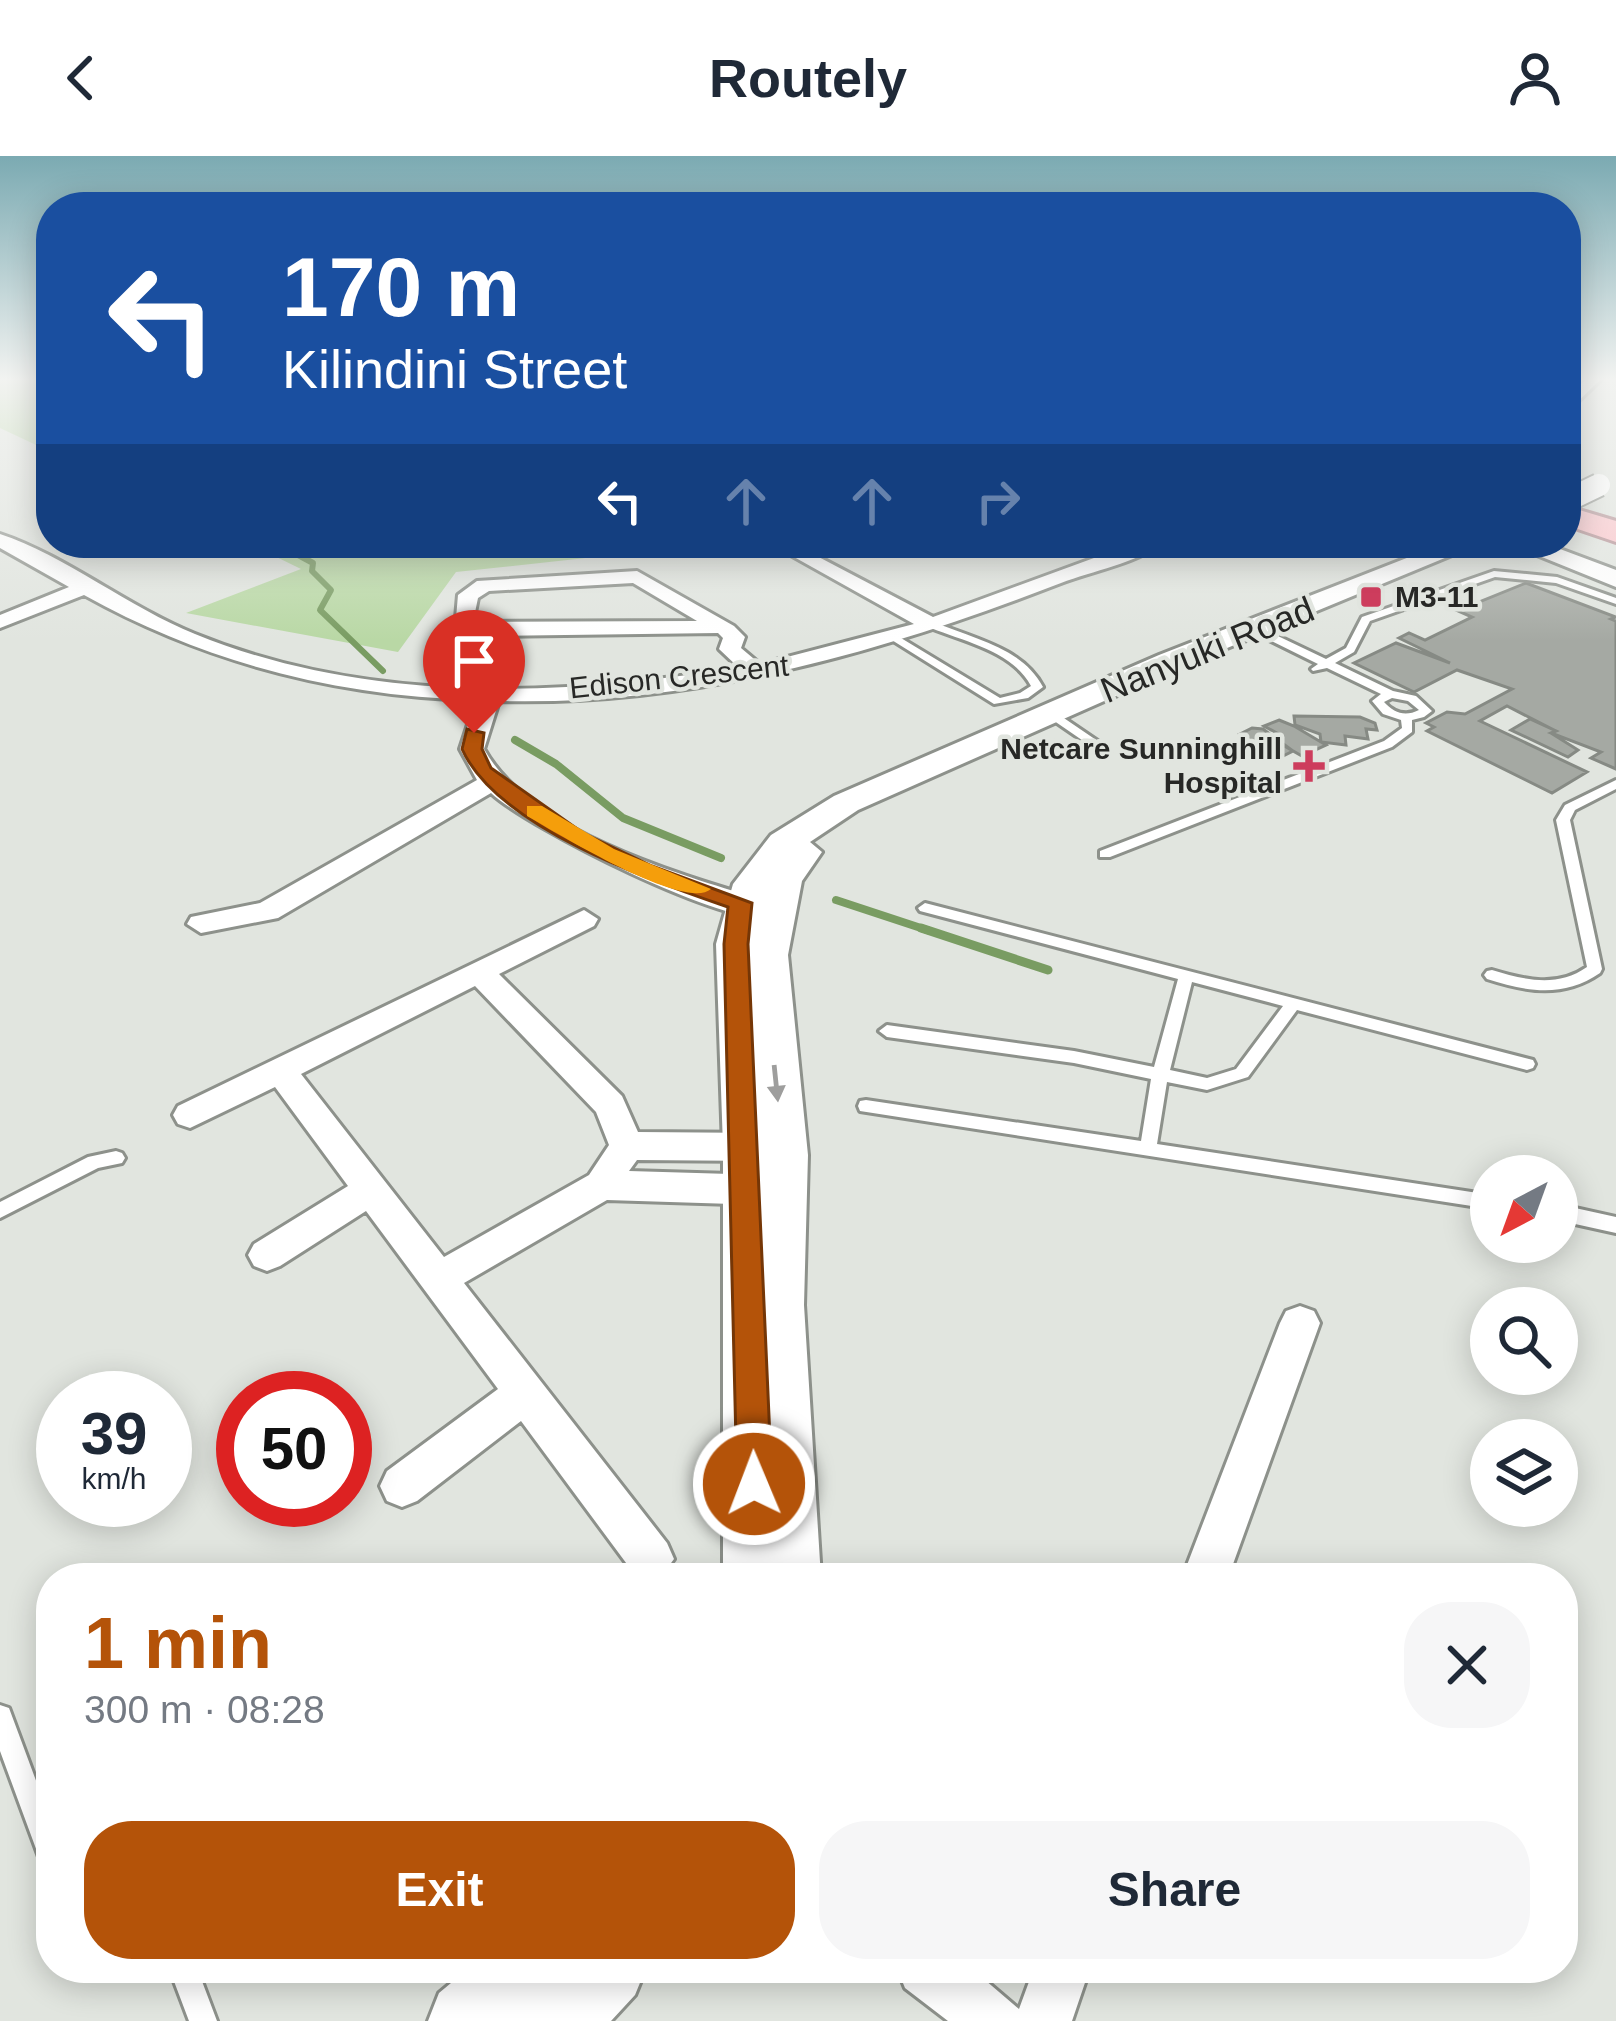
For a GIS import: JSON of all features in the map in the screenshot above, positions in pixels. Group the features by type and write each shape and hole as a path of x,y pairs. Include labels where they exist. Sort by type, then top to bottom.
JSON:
{"highway":[{"path":"1581,520 1616,532"}],"main road":[{"name":"Nanyuki Road","path":"754,1563 769,1018 757,908 822,836 926,780 1056,717 1432,558"},
{"name":"Nanyuki Road","path":"1253,632 1448,558"},
{"path":"1565,558 1616,575"},
{"path":"1574,558 1616,575"},
{"name":"Nanyuki Road","path":"765,1168 778,1265 789,1563"},
{"path":"467,2021 578,1985"}],"street":[{"name":"Edison Crescent","path":"0,540 172,632 242,658 364,683 490,692 646,686 756,672 892,637 1108,558"},
{"path":"806,558 930,624"},
{"path":"723,627 478,630 462,626 459,619 467,595 479,587 626,575 660,586 723,627 734,637 730,649 756,672"},
{"path":"0,622 86,587"},
{"path":"490,692 472,749 492,782 607,854 757,908"},
{"path":"201,924 268,911 492,782"},
{"path":"190,1115 584,919"},
{"path":"478,971 610,1106 627,1146"},
{"path":"280,1070 651,1558"},
{"path":"627,1146 765,1168"},
{"path":"602,1185 627,1146"},
{"path":"438,1279 602,1185 765,1168"},
{"path":"267,1256 371,1190"},
{"path":"1211,1563 1300,1323"},
{"path":"402,1486 525,1393"},
{"path":"945,1983 995,2021"},
{"path":"1043,2021 1057,1983"}],"lane":[{"path":"1321,666 1349,650 1366,619 1485,575 1557,580 1616,601"},
{"path":"892,637 998,702 1024,697 1036,687 1030,675 985,646 930,624"},
{"path":"1253,632 1384,698 1424,706 1424,714 1406,718 1387,712 1384,698"},
{"path":"1056,717 1099,746"},
{"path":"1105,854 1388,744 1408,729 1406,718"},
{"path":"1492,975 1546,987 1575,981 1595,969 1563,820 1570,808 1616,784"},
{"path":"925,908 1527,1064"},
{"path":"1148,1149 1160,1076 1185,979"},
{"path":"887,1031 1074,1057 1207,1084 1228,1081 1242,1072 1291,1006"},
{"path":"866,1106 1470,1199"},
{"path":"0,1211 94,1162 116,1158"},
{"path":"1578,1217 1616,1225"},
{"path":"0,1718 36,1815"},
{"path":"189,1983 203,2021"}],"green space":[{"path":"279,558 586,558 456,572 398,652 186,613 301,569"}],"building":[{"path":"1526,583 1616,617 1611,619 1616,621 1616,769 1591,758 1601,752 1551,733 1556,731 1507,706 1480,721 1587,772 1552,793 1427,731 1434,727 1426,723 1447,712 1465,714 1512,689 1457,670 1414,692 1354,663 1396,643 1450,663 1399,638 1409,633 1425,640 1472,617 1458,611"},
{"path":"1294,716 1360,717 1375,723 1377,730 1366,729 1368,739 1345,736 1346,745 1321,742 1320,734 1295,725"},
{"path":"1530,719 1556,731 1551,733 1578,750 1568,757 1511,730"},
{"path":"1279,720 1326,745 1302,756 1274,740 1282,736 1264,726"},
{"path":"1263,729 1293,751 1281,757 1240,734"}],"waterway":[{"path":"304,558 313,563 312,571 331,590 320,610 383,671"},
{"path":"515,740 556,764 623,818 721,858"},
{"path":"836,900 930,931"},
{"path":"921,928 1048,970"}],"slow traffic":[{"path":"535,811 607,854 699,889"}],"place":[{"name":"M3-11","path":"1371,597"},
{"name":"Netcare Sunninghill Hospital","path":"1309,766"}],"route":[{"path":"474,733 475,760 492,782 575,837 644,871 740,903 736,944 747,1147 746,1310 754,1484"}]}
